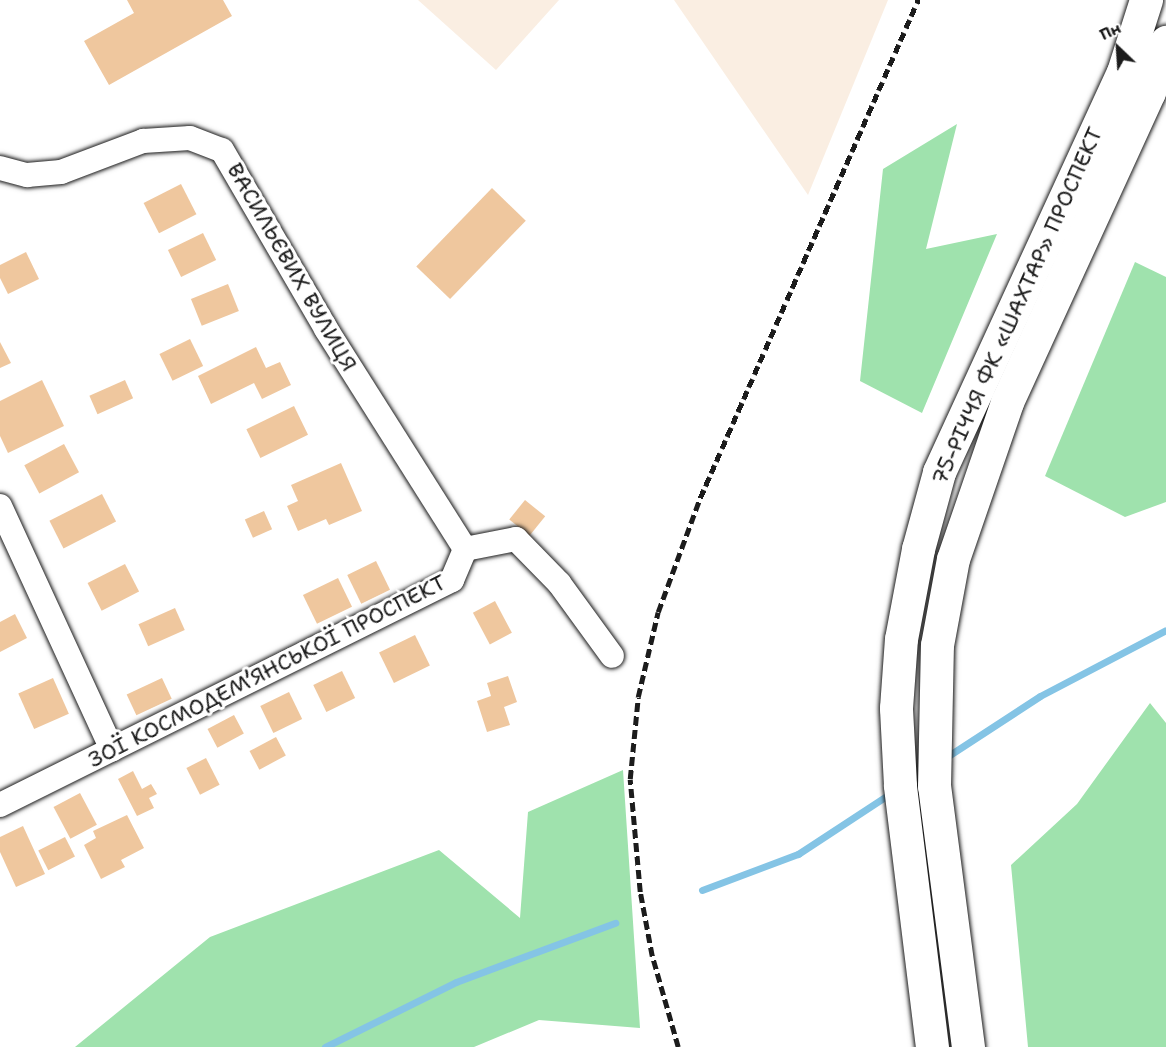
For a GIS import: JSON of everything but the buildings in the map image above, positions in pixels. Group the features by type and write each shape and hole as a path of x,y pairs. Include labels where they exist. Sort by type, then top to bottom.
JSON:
{"main road":[{"name":"75-РІЧЧЯ ФК «ШАХТАР» ПРОСПЕКТ","path":"932,1047 900,785 896,708 911,582 939,472 1122,72 1146,0"},
{"name":"75-РІЧЧЯ ФК «ШАХТАР» ПРОСПЕКТ","path":"968,1047 934,786 937,645 953,558 977,481 1007,402 1149,92 1166,42"}],"street":[{"name":"ВАСИЛЬЄВИХ ВУЛИЦЯ","path":"0,168 27,175 61,172 143,141 190,138 222,150 326,328 465,549"},
{"path":"0,506 112,749"},
{"name":"ЗОЇ КОСМОДЕМ’ЯНСЬКОЇ ПРОСПЕКТ","path":"0,805 452,580 465,549 516,539 559,583 612,656"}],"shaded area":[{"path":"418,0 559,0 496,70"},
{"path":"674,0 888,0 808,195"}],"green space":[{"path":"957,124 926,249 997,234 922,413 860,381 883,169"},
{"path":"1135,262 1166,277 1166,502 1125,517 1045,476"},
{"path":"1150,703 1166,723 1166,1047 1028,1047 1011,865 1077,804"},
{"path":"623,770 640,1028 539,1020 474,1047 75,1047 210,937 439,850 520,918 528,812"}],"waterway":[{"path":"945,758 1040,696 1166,630"},
{"path":"702,890 798,854 891,793"},
{"path":"325,1047 456,982 615,923"}],"railway":[{"path":"678,1047 652,956 640,892 630,779 638,697 658,612 700,498 918,0"}]}
